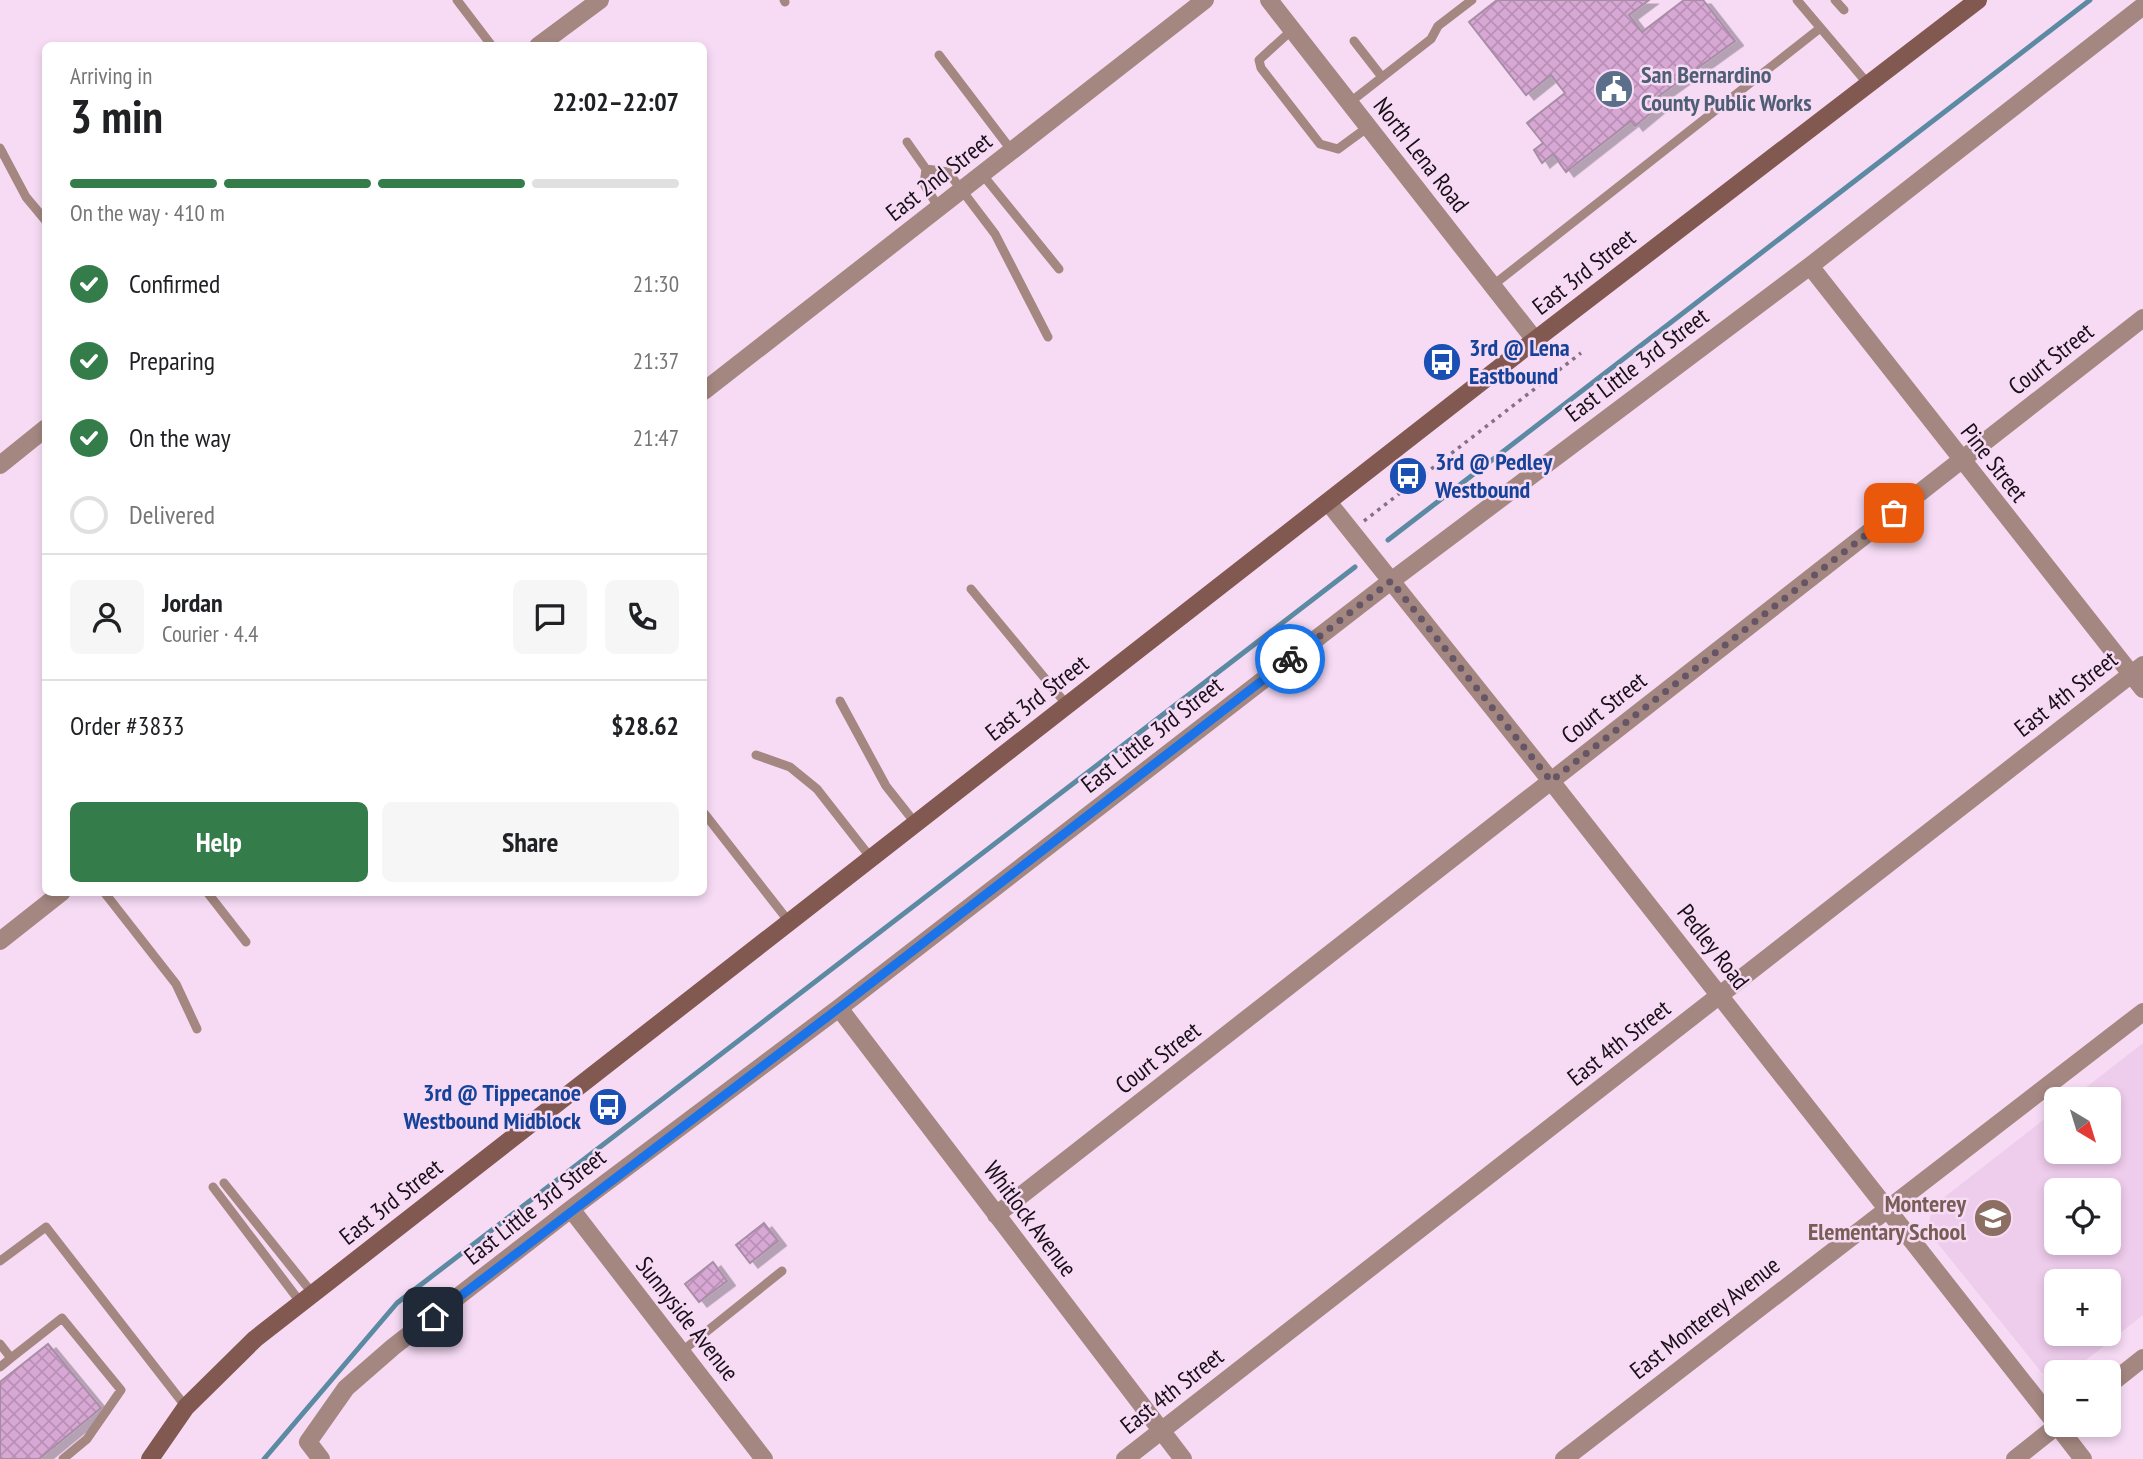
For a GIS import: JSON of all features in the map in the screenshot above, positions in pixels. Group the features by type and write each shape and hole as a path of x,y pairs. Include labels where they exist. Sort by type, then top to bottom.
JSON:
{"main road":[{"name":"East 3rd Street","path":"150,1459 186,1407 255,1339 1535,340 1978,0"}],"street":[{"path":"543,42 600,0"},
{"name":"East 2nd Street","path":"707,389 1205,0"},
{"name":"North Lena Road","path":"1271,1 1535,340"},
{"name":"East Little 3rd Street","path":"321,1459 308,1442 346,1388 571,1209 839,1008 1391,581 1810,266 2143,6"},
{"name":"Pine Street","path":"1810,266 1960,461 2137,670 2143,689"},
{"name":"Court Street","path":"996,1215 2143,318"},
{"path":"0,465 42,431"},
{"name":"Pedley Road","path":"1328,502 2044,1408"},
{"name":"East 4th Street","path":"1125,1459 2137,670"},
{"path":"0,941 57,896"},
{"name":"Whitlock Avenue","path":"839,1008 1183,1459"},
{"name":"East Monterey Avenue","path":"1564,1459 2143,1012"},
{"name":"Sunnyside Avenue","path":"571,1209 764,1459"},
{"path":"2121,1375 2143,1358"},
{"path":"2015,1459 2044,1436"},
{"name":"Pedley Road","path":"2066,1437 2083,1459"}],"lane":[{"path":"457,0 489,42"},
{"path":"1349,103 1431,39 1438,26 1472,0"},
{"path":"1797,0 1868,84"},
{"path":"1835,0 1844,10"},
{"path":"1492,286 1819,29"},
{"path":"1292,30 1259,60 1269,79 1320,144 1338,149 1368,127"},
{"path":"1354,41 1382,77"},
{"path":"939,55 1012,151"},
{"path":"907,142 926,169 924,184 939,208"},
{"path":"0,148 26,197 42,216"},
{"path":"926,169 948,172 995,234 1048,337"},
{"path":"982,174 1059,269"},
{"path":"971,589 1067,705"},
{"path":"840,701 886,786 916,824"},
{"path":"756,755 790,767 817,789 871,858"},
{"path":"707,817 790,923"},
{"path":"107,896 176,984 197,1029"},
{"path":"209,896 246,942"},
{"path":"224,1183 307,1298"},
{"path":"213,1187 307,1298"},
{"path":"0,1261 46,1227 186,1407"},
{"path":"681,1352 782,1271"},
{"path":"0,1367 62,1318 121,1390 87,1439 63,1459"},
{"path":"0,1344 12,1358"}],"path":[{"path":"1352,531 1581,353"}],"shaded area":[{"name":"Monterey Elementary School","path":"2143,1043 2143,1315 2121,1332 2121,1269 2044,1269 2044,1346 2104,1346 2086,1360 2044,1360 2042,1373 1927,1230 1933,1206 2044,1119 2044,1164 2121,1164 2121,1087 2086,1087"}],"building":[{"name":"San Bernardino County Public Works","path":"1497,0 1649,0 1629,15 1642,32 1684,0 1703,0 1735,41 1652,101 1658,107 1635,126 1631,121 1566,172 1553,154 1542,163 1534,150 1543,143 1527,123 1565,93 1551,75 1526,95 1469,22"},
{"path":"764,1223 778,1241 750,1263 736,1245"},
{"path":"713,1262 727,1281 699,1302 685,1284"},
{"path":"48,1344 101,1408 39,1459 0,1459 0,1382"}],"waterway":[{"path":"1388,540 2090,0"},
{"path":"264,1459 397,1303 1355,567"}],"way so far":[{"path":"1290,659 1391,581 1551,781 1894,513"}],"place":[{"name":"San Bernardino County Public Works","path":"1614,89"},
{"name":"3rd @ Lena Eastbound","path":"1442,362"},
{"name":"3rd @ Pedley Westbound","path":"1408,476"},
{"name":"3rd @ Tippecanoe Westbound Midblock","path":"608,1107"},
{"name":"Monterey Elementary School","path":"1993,1218"}],"route":[{"path":"433,1317 571,1209 839,1008 1290,659"}]}
